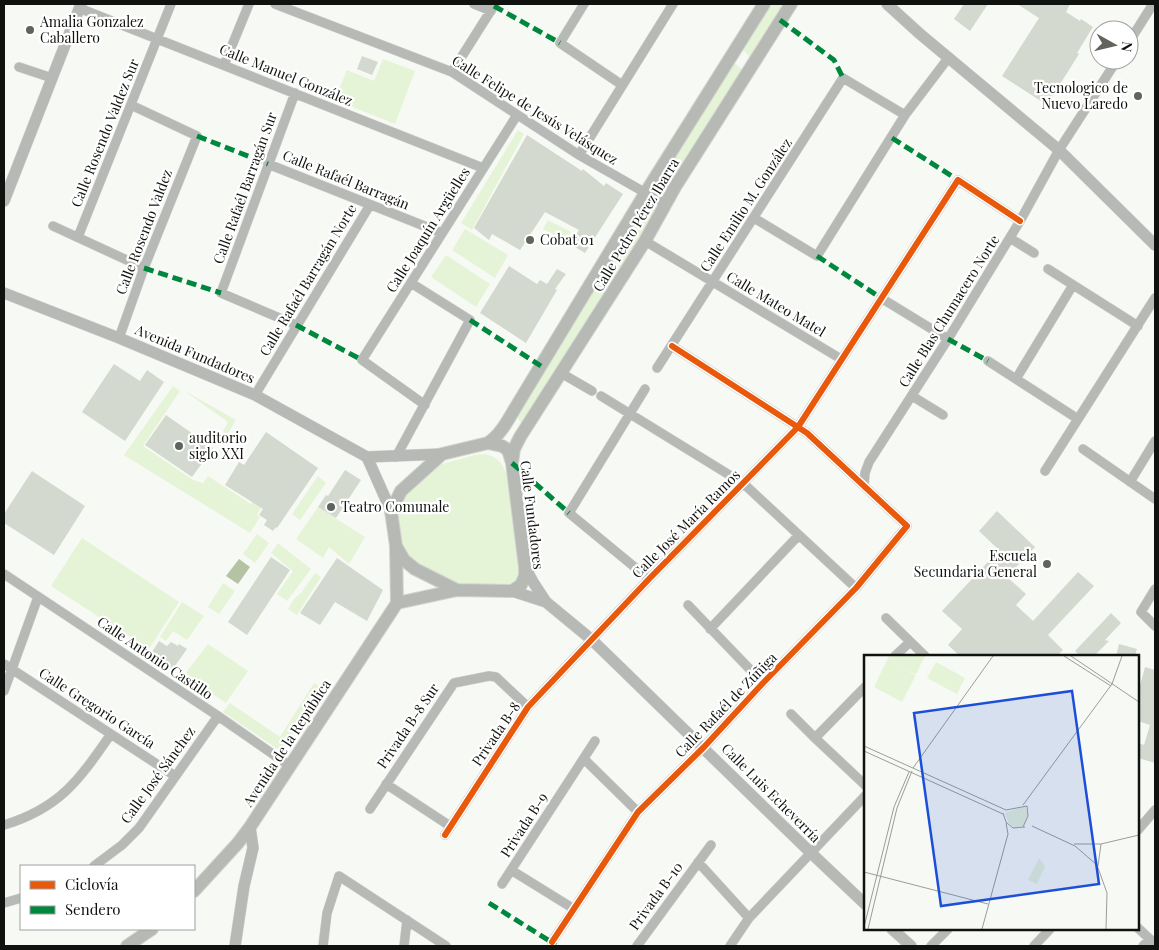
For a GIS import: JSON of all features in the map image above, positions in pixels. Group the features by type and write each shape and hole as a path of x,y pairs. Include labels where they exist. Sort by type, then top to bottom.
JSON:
{"main road":[{"name":"Calle Pedro Pérez Ibarra","path":"488,444 500,432 514,410 646,192 764,4"},
{"name":"Calle Pedro Pérez Ibarra","path":"512,463 515,446 530,420 645,242 665,204 791,4"},
{"path":"734,52 752,65"},
{"path":"514,410 513,417 517,423 524,424 530,420"},
{"path":"488,444 442,454 402,491 391,511 396,546 397,603 456,590 512,591"},
{"name":"Calle Fundadores","path":"488,444 505,447 508,450 512,463 525,567 525,576 521,585 512,591"},
{"path":"396,546 404,560 415,569 456,590"},
{"name":"Avenida de la República","path":"195,890 250,827 397,603"},
{"path":"127,946 151,930"}],"street":[{"name":"Calle Rosendo Valdez Sur","path":"78,237 171,4"},
{"path":"224,65 249,4"},
{"name":"Calle Felipe de Jesús Velásquez","path":"275,4 452,72 579,155 665,204"},
{"path":"452,72 493,7 474,4"},
{"path":"584,4 560,43 622,85"},
{"path":"579,155 673,4"},
{"path":"887,4 920,34 949,56 1060,150 1155,244"},
{"path":"1139,26 1153,4"},
{"name":"Calle Manuel González","path":"80,6 157,39 483,168"},
{"path":"4,202 80,6"},
{"path":"754,218 817,256 905,115 949,56"},
{"path":"19,66 52,78"},
{"name":"Calle Blas Chumacero Norte","path":"864,486 864,473 869,462 948,339 1010,238 1060,150 1111,70"},
{"name":"Calle Emilio M. González","path":"657,368 843,78 905,115"},
{"name":"Calle Rafaél Barragán Sur","path":"295,93 221,293 296,325"},
{"name":"Calle Rosendo Valdez","path":"119,338 144,268 197,136 131,105"},
{"name":"Calle Joaquín Argüelles","path":"425,404 362,360 517,115"},
{"name":"Calle Rafaél Barragán","path":"268,164 442,233"},
{"name":"Calle José María Ramos","path":"592,640 798,427 958,180 1020,221"},
{"name":"Calle Rafaél Barragán Norte","path":"255,395 370,205"},
{"path":"53,226 144,268"},
{"path":"1010,238 1034,253"},
{"name":"Calle Mateo Matel","path":"645,242 841,360"},
{"path":"1048,269 1138,326"},
{"path":"396,457 470,320 411,283"},
{"path":"1016,379 1073,285"},
{"name":"Avenida Fundadores","path":"4,293 119,338 255,395 367,457"},
{"path":"881,298 948,339"},
{"path":"1045,471 1155,298"},
{"path":"672,346 798,427 864,486"},
{"path":"988,362 1078,419"},
{"path":"561,373 592,391"},
{"path":"645,389 569,512 649,579"},
{"path":"601,396 630,412 744,484 856,588"},
{"path":"912,396 943,415"},
{"path":"1130,482 1155,441"},
{"path":"1082,450 1155,500"},
{"path":"391,511 367,457 442,454"},
{"name":"Calle Rafaél de Zúñiga","path":"552,942 638,812 704,747 763,683 856,588 907,526 864,486"},
{"path":"710,630 798,536"},
{"name":"Calle Luis Echeverría","path":"525,567 546,602 592,640 864,903"},
{"name":"Calle Antonio Castillo","path":"4,574 290,766"},
{"path":"1155,589 1141,612 1155,626"},
{"name":"Calle Luis Echeverría","path":"512,591 546,602"},
{"path":"4,691 8,666 38,597"},
{"name":"Calle Rafaél de Zúñiga","path":"688,605 763,683"},
{"path":"886,618 924,655"},
{"name":"Privada B-8","path":"445,835 528,707 592,640"},
{"path":"896,655 910,642"},
{"name":"Calle Gregorio García","path":"8,666 175,776"},
{"name":"Privada B-8","path":"454,683 489,676 496,677 528,707"},
{"name":"Privada B-8 Sur","path":"370,809 454,683"},
{"path":"815,738 864,688"},
{"path":"791,714 864,784"},
{"name":"Calle José Sánchez","path":"95,865 122,845 139,828 218,716"},
{"path":"4,825 41,811 59,797 86,770 111,734"},
{"name":"Privada B-9","path":"574,909 511,870 595,741"},
{"path":"584,759 638,812"},
{"path":"386,784 450,826"},
{"path":"730,946 749,918 864,797"},
{"path":"1139,829 1155,810"},
{"path":"235,946 244,886 254,848 250,827"},
{"name":"Privada B-10","path":"637,946 711,845"},
{"name":"Privada B-10","path":"698,862 749,918"},
{"path":"502,884 511,870"},
{"path":"323,946 327,913 340,876 446,946"},
{"path":"4,903 20,898"},
{"path":"404,946 407,920"},
{"path":"1139,929 1153,941 1143,946"},
{"path":"893,930 911,946"},
{"path":"931,946 947,930"},
{"path":"1034,946 1049,930"}],"shaded area":[{"path":"770,4 785,4 751,58 743,50"},
{"path":"383,59 415,71 395,124 335,100 347,70 374,81"},
{"path":"733,62 743,70 667,193 655,186"},
{"path":"518,130 524,134 472,230 461,223"},
{"path":"648,200 658,207 528,419 520,422 517,417 517,411"},
{"path":"548,220 571,232 566,241 543,229"},
{"path":"465,229 508,255 495,278 452,250"},
{"path":"446,255 490,284 476,307 431,277"},
{"path":"173,386 180,391 143,446 193,480 203,483 208,476 251,504 255,499 263,504 257,515 260,517 250,533 124,455"},
{"path":"183,390 236,420 227,435 223,431 228,422"},
{"path":"485,454 498,460 506,473 523,567 518,586 459,586 408,559 395,527 397,503 433,469 442,464"},
{"path":"318,476 326,483 300,520 292,514"},
{"path":"318,507 365,537 349,564 329,547 323,558 296,539"},
{"path":"257,534 269,543 255,563 243,554"},
{"path":"82,538 179,602 149,649 51,586"},
{"path":"278,543 311,569 287,601 277,594 293,571 271,553"},
{"path":"239,559 250,567 238,584 226,576"},
{"path":"315,573 321,577 297,615 288,609"},
{"path":"223,583 235,591 219,614 208,607"},
{"path":"182,602 204,616 187,640 173,631 166,641 160,637"},
{"path":"208,644 248,671 226,703 184,675"},
{"path":"314,683 323,688 282,752 223,712 230,703 280,737"}],"building":[{"path":"964,4 988,4 970,31 954,19"},
{"path":"1017,4 1070,4 1066,12 1089,24 1089,34 1077,53 1079,54 1047,105 1002,76 1039,18"},
{"path":"362,56 378,62 372,75 357,69"},
{"path":"527,135 582,171 583,169 604,186 606,183 623,194 585,253 570,244 579,230 545,212 520,250 492,234 489,240 474,228"},
{"path":"509,266 537,284 540,280 547,284 557,269 566,274 555,289 557,290 526,343 480,313"},
{"path":"114,364 140,381 147,370 164,382 125,441 82,412"},
{"name":"auditorio siglo XXI","path":"166,415 213,448 192,477 145,445"},
{"path":"266,432 318,468 277,528 273,531 264,525 267,520 259,515 263,509 225,485 239,462 244,465"},
{"path":"345,470 361,480 336,518 318,507 326,495 328,496"},
{"path":"32,471 85,506 54,555 4,523 4,514"},
{"path":"997,511 1035,547 1007,577 1026,594 1016,605 1033,621 1078,572 1094,586 1048,635 1063,650 1058,655 959,655 948,645 962,629 942,611 999,550 979,531"},
{"path":"271,557 290,570 247,635 228,622"},
{"path":"337,558 383,590 367,621 335,602 320,625 300,613"},
{"path":"1111,613 1121,623 1105,640 1109,641 1095,655 1079,655 1075,651"},
{"path":"159,641 167,646 171,642 178,646 179,644 187,649 172,670 150,655"},
{"path":"1119,644 1137,649 1135,655 1116,655"},
{"path":"1145,667 1155,670 1155,763 1139,758 1139,743 1144,745 1150,725 1139,721 1139,689"}],"marked path":[{"path":"494,6 560,43"},
{"path":"780,20 834,60 843,78"},
{"path":"197,136 268,164"},
{"path":"892,138 958,180"},
{"path":"817,256 881,298"},
{"path":"144,268 221,293"},
{"path":"470,320 541,366"},
{"path":"296,325 362,360"},
{"path":"948,339 988,361"},
{"path":"512,463 569,513"},
{"path":"489,903 556,945"}],"cycle path":[{"path":"445,835 528,707 649,579 798,427 958,180 1020,221"},
{"path":"552,942 638,812 704,747 763,683 856,588 907,526 807,433 672,346"}],"place":[{"name":"Amalia Gonzalez Caballero","path":"30,30"},
{"name":"Tecnologico de Nuevo Laredo","path":"1138,96"},
{"name":"Cobat 01","path":"530,240"},
{"name":"auditorio siglo XXI","path":"179,446"},
{"name":"Teatro Comunale","path":"331,507"},
{"name":"Escuela Secundaria General","path":"1047,564"}]}
